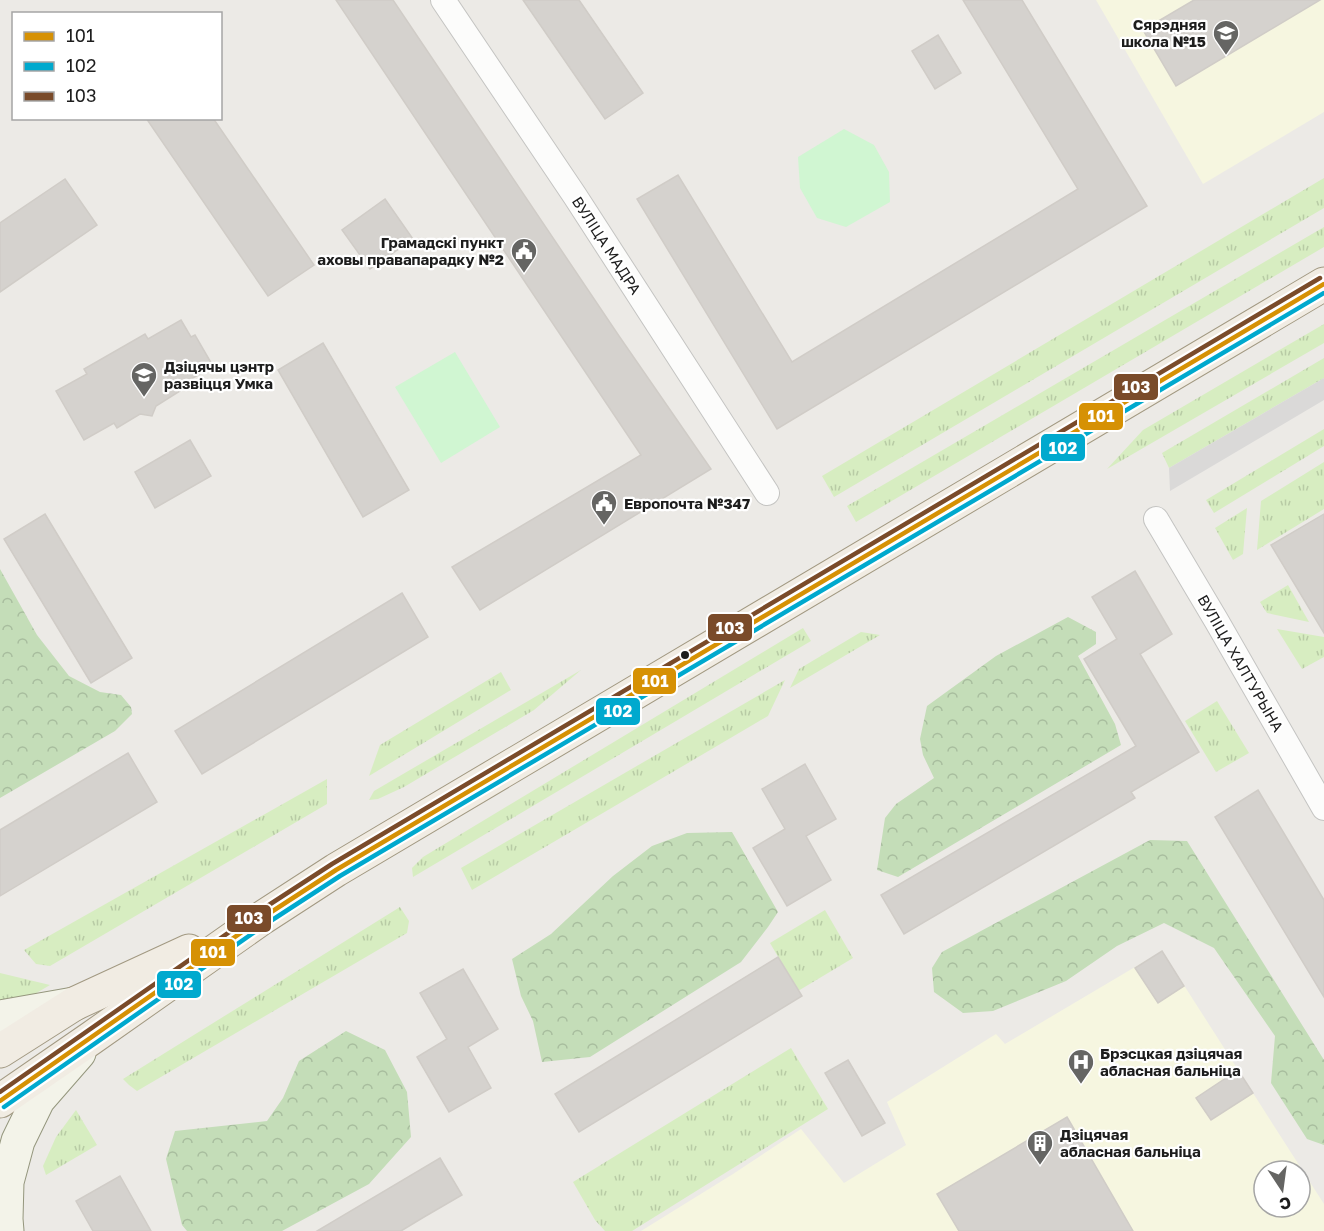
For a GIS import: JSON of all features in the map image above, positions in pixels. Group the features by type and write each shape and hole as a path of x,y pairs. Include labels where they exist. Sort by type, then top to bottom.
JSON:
{"main road":[{"path":"0,1101 262,918 346,864 1324,284"},
{"path":"0,1051 74,1004 262,918"}],"street":[{"name":"ВУЛІЦА МАДРА","path":"443,0 575,196 767,493"},
{"name":"ВУЛІЦА ХАЛТУРЫНА","path":"1156,519 1324,808"},
{"path":"0,1017 74,1004"},
{"path":"7,1231 6,1182 18,1141 38,1100 90,1040"}],"shaded area":[{"name":"Сярэдняя школа №15","path":"1096,0 1324,0 1324,112 1203,184"},
{"path":"1324,378 1324,400 1170,491 1169,468"},
{"name":"Брэсцкая дзіцячая абласная бальніца","path":"1162,951 1295,1159 1252,1159 1252,1219 1312,1219 1312,1185 1324,1204 1324,1231 641,1231 801,1129 844,1183 906,1145 887,1102 996,1034 1005,1044"}],"green space":[{"path":"844,129 874,145 889,172 890,202 846,227 817,218 800,188 798,157"},
{"path":"1324,178 1324,208 834,497 822,476"},
{"path":"1324,227 1324,247 856,522 847,506"},
{"path":"1324,324 1324,343 1107,469 1143,430"},
{"path":"455,352 500,427 441,463 395,387"},
{"path":"1324,358 1324,378 1169,468 1162,453"},
{"path":"1324,429 1324,446 1214,513 1206,500"},
{"path":"1324,462 1324,509 1257,550 1261,501"},
{"path":"1247,508 1243,554 1233,560 1215,528"},
{"path":"0,569 37,635 69,676 100,692 121,695 131,707 132,714 115,731 0,798"},
{"path":"1288,585 1309,622 1267,613 1260,602"},
{"path":"1068,617 1096,632 1096,644 1078,656 1115,724 1121,745 898,877 877,870 885,818 896,804 934,778 923,755 920,739 927,706 996,656"},
{"path":"803,628 811,641 413,877 412,868 423,857"},
{"path":"1277,629 1324,637 1324,657 1302,669"},
{"path":"861,632 880,635 790,688 799,669"},
{"path":"581,670 534,710 404,787 378,799 369,800 374,791"},
{"path":"501,672 511,690 369,776 380,745"},
{"path":"785,680 768,716 472,890 461,868"},
{"path":"1217,701 1249,753 1216,772 1185,721"},
{"path":"327,779 327,804 50,966 36,964 24,950"},
{"path":"732,832 778,912 741,962 590,1057 542,1062 533,1021 521,996 512,959 551,934 613,876 652,846 687,833"},
{"path":"1150,840 1187,841 1324,1060 1324,1145 1307,1139 1271,1083 1275,1036 1214,948 1164,923 1117,946 1066,981 993,1011 963,1013 934,992 932,968 942,952"},
{"path":"400,907 409,921 407,933 137,1091 123,1079"},
{"path":"825,910 853,958 798,991 770,943"},
{"path":"0,973 50,985 28,998 0,1006"},
{"path":"346,1031 385,1050 407,1092 411,1137 369,1184 282,1231 187,1231 182,1225 166,1159 175,1131 267,1121 283,1098 299,1061"},
{"path":"791,1048 828,1109 632,1231 605,1231 595,1220 573,1182"},
{"path":"76,1110 97,1145 46,1175 43,1166 56,1137"}],"building":[{"path":"336,0 393,0 711,469 480,610 452,567 641,455"},
{"path":"523,0 579,0 643,93 605,119"},
{"path":"963,0 1022,0 1147,206 777,429 637,199 678,175 792,362 1078,189"},
{"path":"1194,0 1320,0 1176,86 1143,30"},
{"path":"938,35 961,73 935,89 912,51"},
{"path":"147,120 214,120 314,265 268,296"},
{"path":"65,179 97,225 0,292 0,223"},
{"path":"385,199 413,239 370,269 342,230"},
{"path":"181,320 191,337 195,335 213,366 178,387 180,391 156,406 152,416 140,414 117,428 114,423 84,440 56,391 87,374 84,369 145,334 148,339"},
{"path":"323,343 409,490 363,517 278,370"},
{"path":"190,440 211,476 155,508 135,472"},
{"path":"45,514 132,658 91,683 4,539"},
{"path":"1324,514 1324,633 1271,545"},
{"path":"1135,571 1172,634 1140,654 1199,752 1131,792 1135,798 904,934 881,895 1136,746 1084,659 1117,639 1092,597"},
{"path":"402,593 428,637 202,774 175,731"},
{"path":"128,753 157,802 0,896 0,830"},
{"path":"805,764 836,819 806,836 831,880 787,906 753,848 785,829 762,789"},
{"path":"1258,790 1324,900 1324,997 1215,817"},
{"path":"1162,951 1184,986 1158,1003 1135,968"},
{"path":"778,957 802,996 579,1132 555,1094"},
{"path":"463,969 498,1029 468,1047 491,1088 449,1112 417,1057 447,1039 420,993"},
{"path":"848,1060 885,1123 862,1136 825,1073"},
{"path":"1238,1070 1253,1093 1211,1120 1196,1098"},
{"name":"Дзіцячая абласная бальніца","path":"1067,1117 1133,1231 959,1231 937,1194"},
{"path":"440,1158 462,1195 401,1231 317,1231"},
{"path":"120,1176 151,1231 93,1231 76,1201"}],"transit line":[{"name":"103","path":"0,1092 258,912 332,864 1320,278"},
{"name":"101","path":"0,1101 262,918 336,870 1324,284"},
{"name":"102","path":"4,1107 266,924 340,876 1324,293"}],"place":[{"name":"Сярэдняя школа №15","path":"1226,56"},
{"name":"Грамадскі пункт аховы правапарадку №2","path":"524,274"},
{"name":"Дзіцячы цэнтр развіцця Умка","path":"144,398"},
{"name":"Европочта №347","path":"604,526"},
{"name":"Брэсцкая дзіцячая абласная бальніца","path":"1081,1085"},
{"name":"Дзіцячая абласная бальніца","path":"1040,1166"}]}
